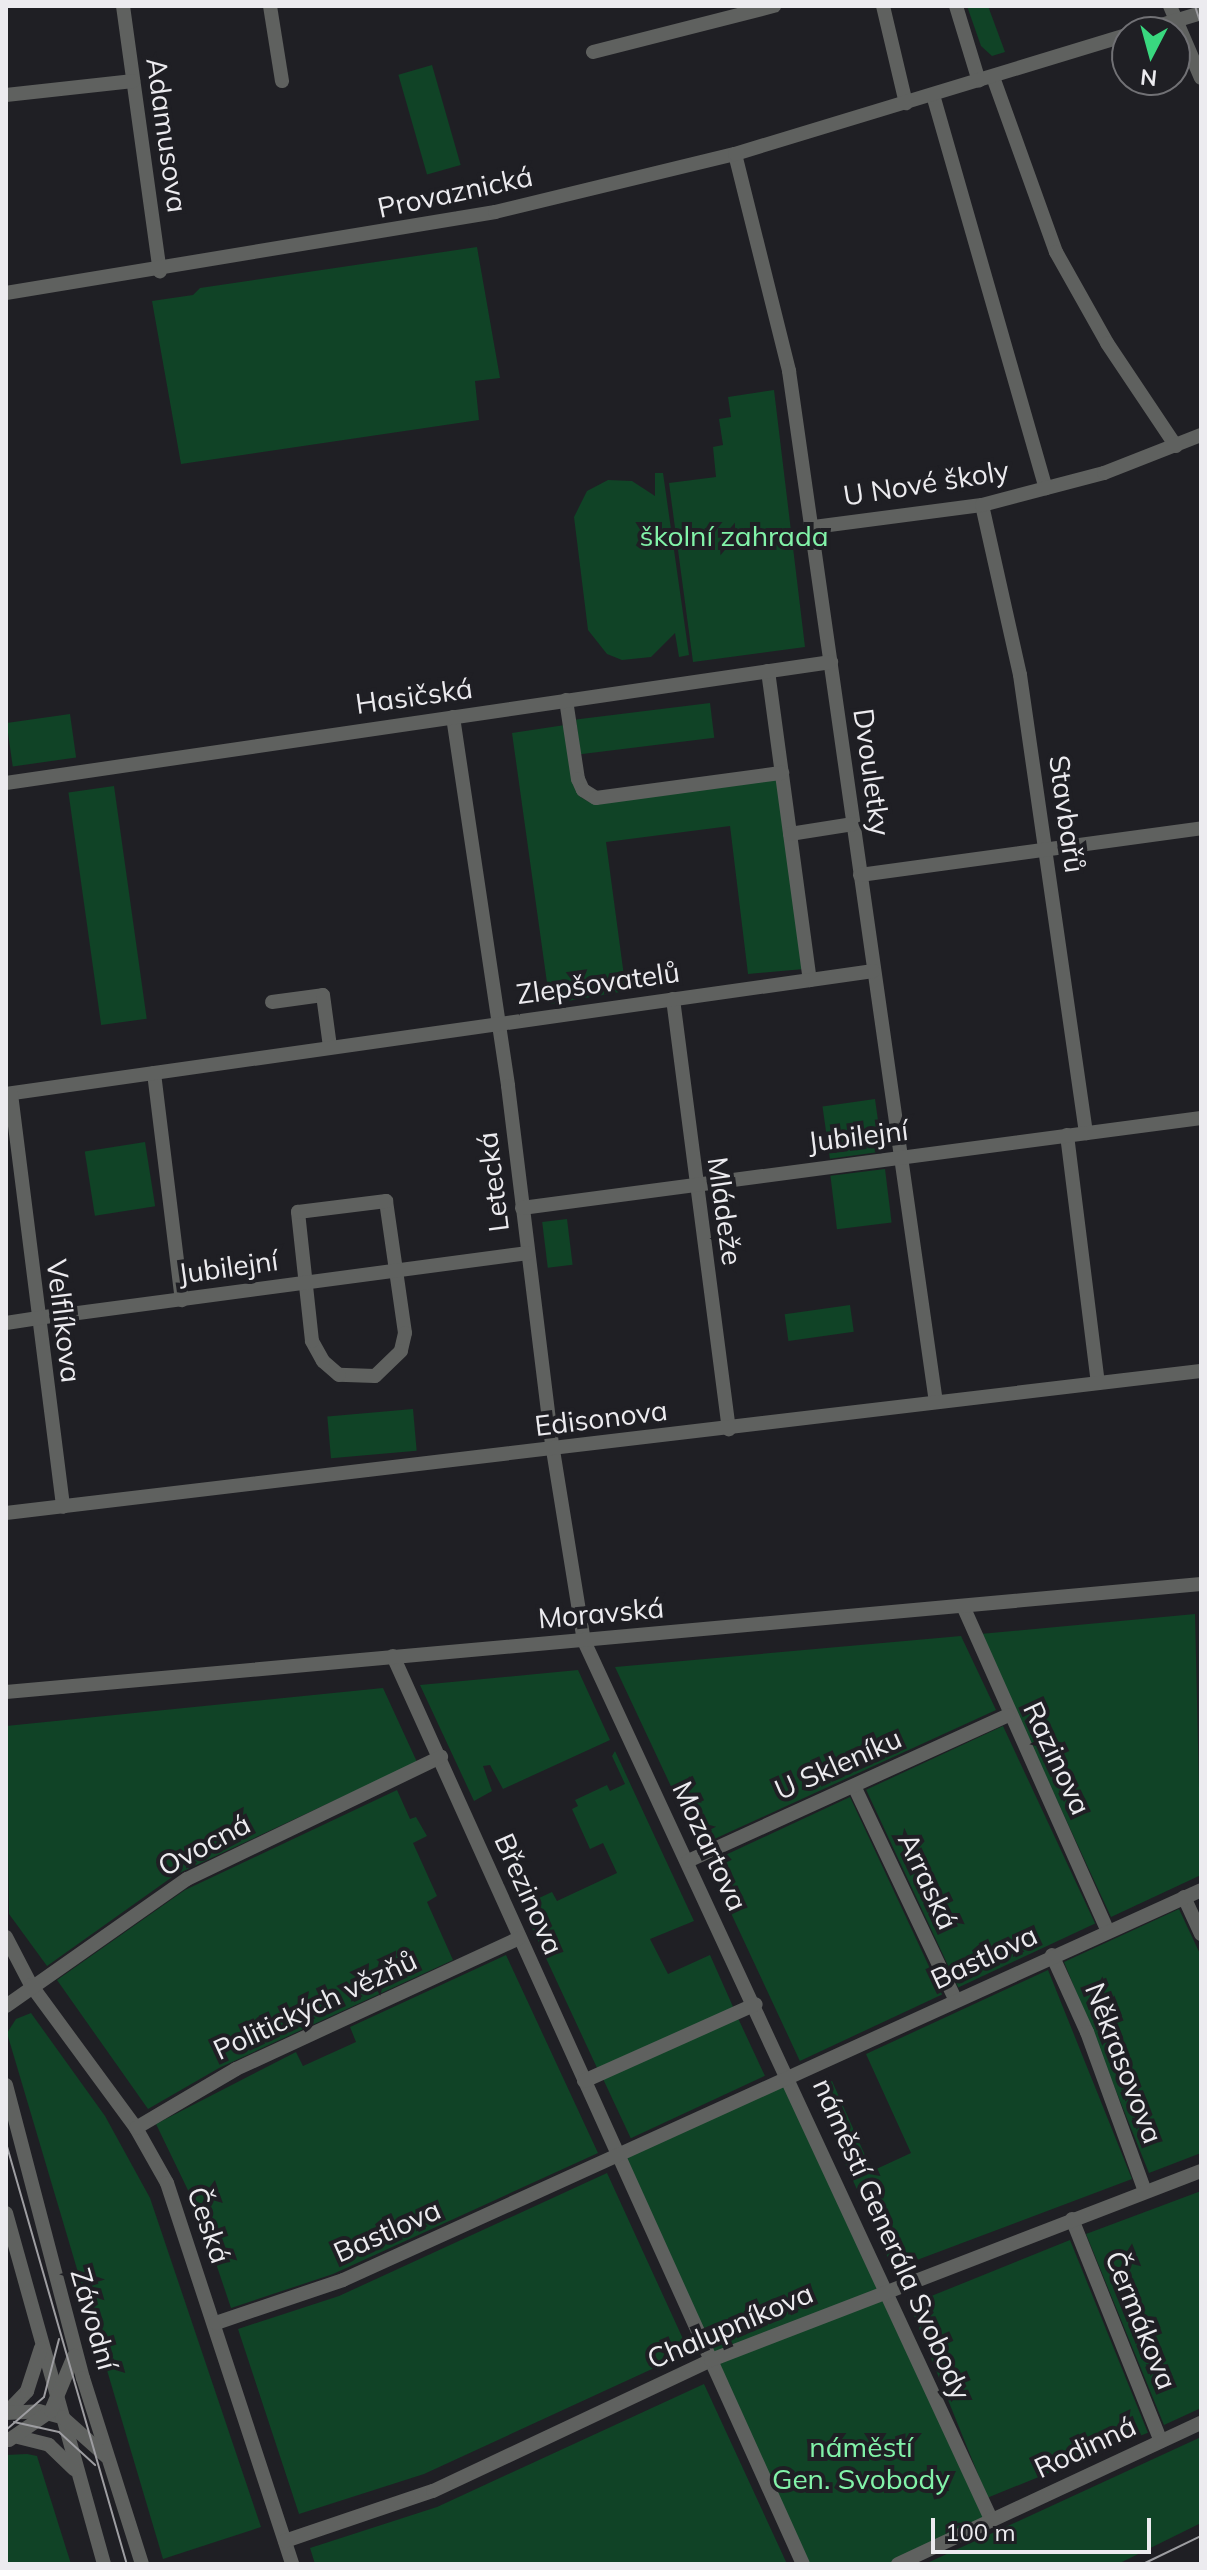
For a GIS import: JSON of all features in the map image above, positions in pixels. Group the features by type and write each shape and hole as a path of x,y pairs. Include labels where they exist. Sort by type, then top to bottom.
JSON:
{"street":[{"name":"Adamusova","path":"123,6 160,271"},
{"path":"270,6 282,81"},
{"path":"593,52 774,6"},
{"path":"883,6 906,103"},
{"path":"956,6 1056,252 1107,343 1176,446"},
{"name":"Provaznická","path":"6,293 160,271 495,212 735,154 1111,40"},
{"path":"1191,55 1201,78"},
{"path":"6,95 133,81"},
{"name":"U Nové školy","path":"933,95 1046,488"},
{"name":"Dvouletky","path":"735,154 785,347 814,527 873,971 936,1402"},
{"name":"U Nové školy","path":"814,527 982,505 1046,488 1201,435"},
{"name":"Stavbařů","path":"982,505 1020,675 1086,1133"},
{"name":"Hasičská","path":"6,783 831,662"},
{"path":"768,671 810,980"},
{"path":"566,700 578,779 583,790 596,798 782,773"},
{"name":"Letecká","path":"453,717 499,1022 553,1450 584,1641"},
{"path":"790,834 853,824"},
{"path":"860,875 1201,828"},
{"name":"Zlepšovatelů","path":"9,1094 873,971"},
{"path":"272,1002 323,995 330,1047"},
{"name":"Mládeže","path":"673,999 729,1429"},
{"path":"154,1073 182,1300"},
{"name":"Velflíkova","path":"9,1094 43,1317 63,1507"},
{"name":"Jubilejní","path":"522,1208 1201,1118"},
{"path":"1067,1135 1098,1383"},
{"path":"386,1201 396,1271 405,1333 401,1351 390,1366 359,1378 339,1375 323,1361 312,1341 298,1212 386,1201"},
{"name":"Jubilejní","path":"78,1313 528,1253"},
{"path":"6,1323 43,1317"},
{"name":"Edisonova","path":"6,1513 1201,1371"},
{"name":"Moravská","path":"6,1692 1201,1584"},
{"name":"Razinova","path":"963,1606 1008,1715 1107,1929"},
{"name":"Mozartova","path":"584,1641 789,2074"},
{"name":"Březinova","path":"393,1656 618,2153"},
{"name":"U Skleníku","path":"688,1861 1008,1715"},
{"name":"Ovocná","path":"6,2006 31,1985 187,1879 441,1757"},
{"name":"Arraská","path":"854,1786 955,1999"},
{"name":"Bastlova","path":"789,2074 1107,1929 1201,1890"},
{"path":"1184,1897 1201,1934"},
{"name":"Česká","path":"6,1937 31,1985 136,2128 167,2183 216,2323 292,2564"},
{"name":"Politických vězňů","path":"136,2128 236,2069 519,1938"},
{"name":"Někrasovova","path":"1052,1955 1087,2032 1145,2191"},
{"path":"584,2081 756,2004"},
{"name":"náměstí Generála Svobody","path":"618,2153 789,2074 991,2519"},
{"name":"Závodní","path":"6,2085 73,2339 142,2564"},
{"path":"618,2153 803,2564"},
{"name":"Bastlova","path":"216,2323 343,2280 618,2153"},
{"name":"Chalupníkova","path":"285,2541 433,2491 711,2360 885,2289 1201,2171"},
{"name":"Závodní","path":"6,2213 40,2331 57,2410 104,2564"},
{"name":"Čermákova","path":"1072,2219 1161,2441"},
{"path":"6,2413 32,2382 40,2331"},
{"path":"8,2440 57,2410 72,2372 73,2339"},
{"path":"6,2413 57,2410 94,2441 116,2474"},
{"name":"Rodinná","path":"991,2519 1201,2423"},
{"path":"8,2440 29,2437 54,2448 80,2484"},
{"path":"898,2564 991,2519"}],"green space":[{"path":"967,6 988,6 1005,52 992,56 981,46"},
{"path":"432,65 461,165 427,175 398,75"},
{"path":"477,247 500,378 475,381 479,420 181,464 152,301 193,295 200,288"},
{"name":"školní zahrada","path":"774,390 805,647 693,662 669,483 716,477 713,447 723,445 719,419 731,417 728,397"},
{"path":"655,473 663,473 689,655 679,657 675,633 651,657 622,660 607,654 588,630 574,517 587,491 608,480 632,481 655,496"},
{"path":"710,703 714,738 580,754 576,719"},
{"path":"70,714 76,758 13,766 7,723"},
{"path":"565,725 579,796 589,802 777,778 804,969 748,974 730,826 606,842 626,991 550,1004 512,733"},
{"path":"114,786 147,1019 101,1025 68,792"},
{"path":"875,1099 882,1151 830,1159 823,1106"},
{"path":"145,1142 155,1206 95,1216 85,1152"},
{"path":"885,1169 892,1223 837,1229 830,1176"},
{"path":"567,1219 573,1265 548,1268 542,1222"},
{"path":"850,1305 854,1332 788,1341 785,1314"},
{"path":"413,1409 417,1451 331,1458 327,1416"},
{"path":"1195,1614 1201,1875 1111,1917 980,1634"},
{"path":"961,1636 996,1710 699,1846 615,1667"},
{"path":"578,1670 610,1740 503,1789 490,1765 483,1766 492,1791 474,1801 420,1685"},
{"path":"383,1688 417,1762 175,1875 47,1966 9,1914 6,1726"},
{"path":"1003,1726 1095,1924 958,1987 866,1790"},
{"path":"615,1751 694,1921 650,1939 668,1974 710,1955 734,2009 598,2070 512,1885 526,1904 552,1892 557,1901 617,1873 603,1843 590,1849 572,1809 578,1806 575,1800 607,1785 610,1791 625,1784 612,1756"},
{"path":"397,1790 410,1819 416,1817 427,1836 413,1843 437,1896 427,1902 453,1960 219,2068 148,2109 57,1980 185,1890"},
{"path":"850,1797 942,1995 800,2061 708,1863"},
{"path":"1179,1909 1201,1956 1201,2153 1149,2173 1064,1962"},
{"path":"506,1955 598,2153 333,2274 231,2308 199,2213 156,2124 296,2052 303,2066 356,2042 350,2027"},
{"path":"1048,1970 1132,2179 893,2269 812,2090 832,2081 872,2171 911,2153 866,2054"},
{"path":"31,2013 105,2116 150,2198 261,2527 163,2559 7,2033 16,2019"},
{"path":"737,2016 765,2076 631,2138 603,2079"},
{"name":"náměstí Gen. Svobody","path":"789,2074 991,2519 898,2564 803,2564 618,2153"},
{"path":"607,2173 689,2352 424,2474 299,2514 238,2329 339,2296"},
{"path":"1201,2191 1201,2408 1164,2425 1086,2234"},
{"path":"1070,2240 1148,2433 988,2498 910,2305"},
{"path":"704,2384 787,2564 315,2564 310,2548 437,2507"},
{"path":"1201,2437 1201,2523 1118,2564 925,2564"},
{"path":"6,2455 37,2456 71,2564 6,2564"}],"tunnel":[{"path":"51,1316 78,1313"}],"tram line":[{"path":"1195,6 1201,25"},
{"path":"6,2143 127,2564"},
{"path":"6,2430 44,2397 59,2339"},
{"path":"14,2422 59,2432 95,2465"},
{"path":"1143,2564 1201,2536"}]}
